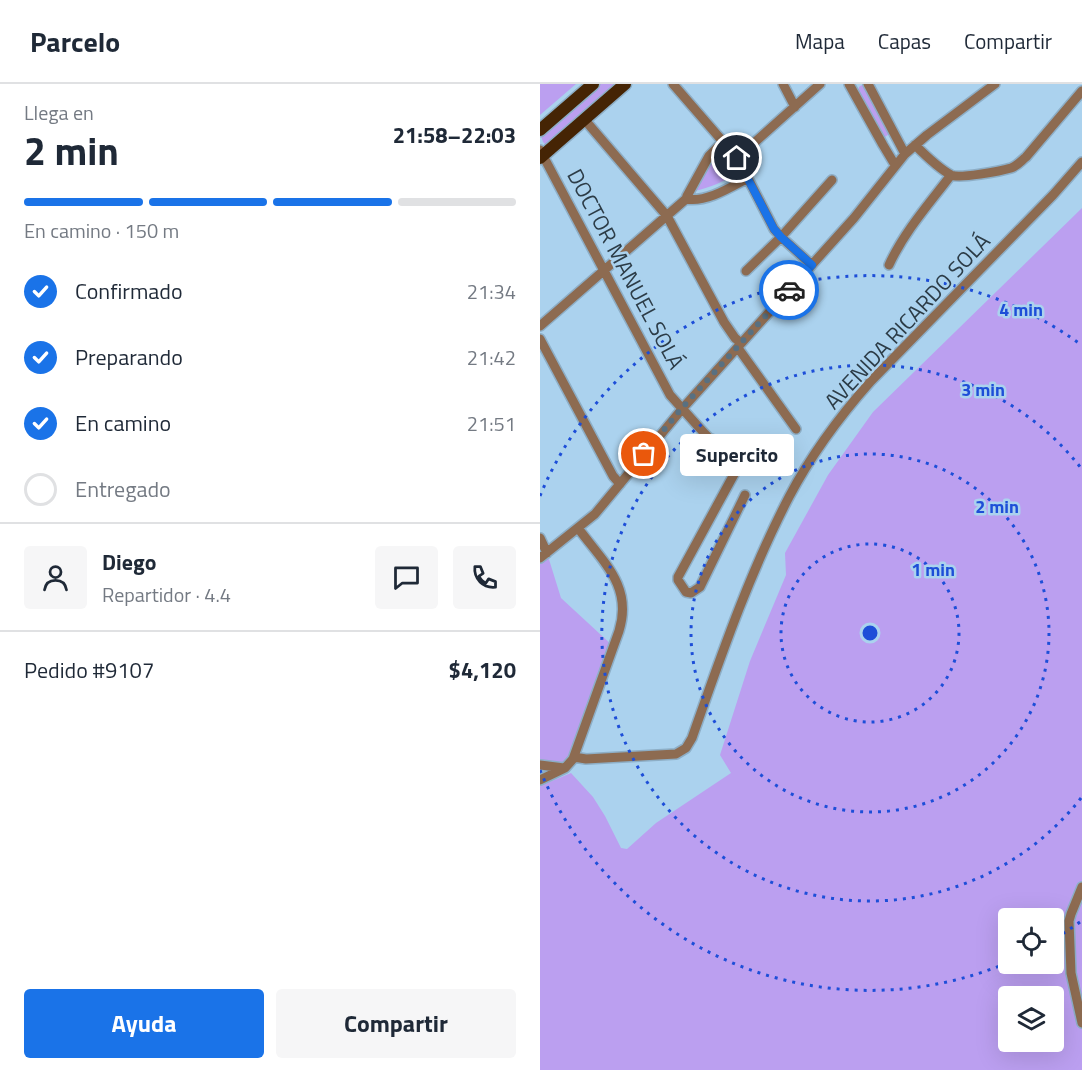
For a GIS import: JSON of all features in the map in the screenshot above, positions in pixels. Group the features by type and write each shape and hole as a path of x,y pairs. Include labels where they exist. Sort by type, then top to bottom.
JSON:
{"main road":[{"path":"540,130 593,84"},
{"path":"541,154 625,84"}],"street":[{"path":"673,84 737,158 774,229 812,265"},
{"path":"783,84 795,107"},
{"path":"737,158 820,84"},
{"path":"849,84 895,165"},
{"path":"868,84 905,154"},
{"path":"540,538 544,555 595,514 681,409 854,218 905,154 995,84"},
{"path":"915,145 951,175 963,177 1009,169 1026,157 1082,92"},
{"path":"584,119 667,216 724,322 796,429"},
{"path":"540,326 686,199 709,156 723,142"},
{"name":"DOCTOR MANUEL SOLÁ","path":"541,154 670,395 709,438 727,446 740,458 738,466 678,577 679,582 689,594 700,587 745,495"},
{"name":"AVENIDA RICARDO SOLÁ","path":"574,757 586,759 676,754 690,743 733,622 751,579 789,496 809,464 844,414 871,381 1039,210 1082,162"},
{"path":"890,265 898,248 918,218 951,175"},
{"path":"686,199 709,197 748,178"},
{"path":"746,271 781,237 832,180"},
{"path":"540,339 613,476 620,484"},
{"path":"540,780 565,768 574,757 619,631 623,608 621,593 615,578 578,528"},
{"path":"540,765 565,768"},
{"path":"1082,887 1069,921 1071,973 1082,1023"}],"shaded area":[{"path":"540,84 576,84 540,115"},
{"path":"598,84 619,84 546,145 541,136 545,131"},
{"path":"862,85 889,131 885,137 882,137 858,91"},
{"path":"719,151 732,160 738,173 717,184 695,191 712,157"},
{"path":"1082,208 1082,1070 540,1070 540,786 571,773 593,797 621,848 627,849 656,823 731,773 720,755 750,661 786,575 785,553 828,475 873,412"},
{"path":"547,553 561,598 613,646 567,764 540,764 540,558"}],"way so far":[{"path":"644,454 681,409 789,290"}],"place":[{"name":"Supercito","path":"644,454"}],"route":[{"path":"737,158 774,229 812,265 789,290"}]}
